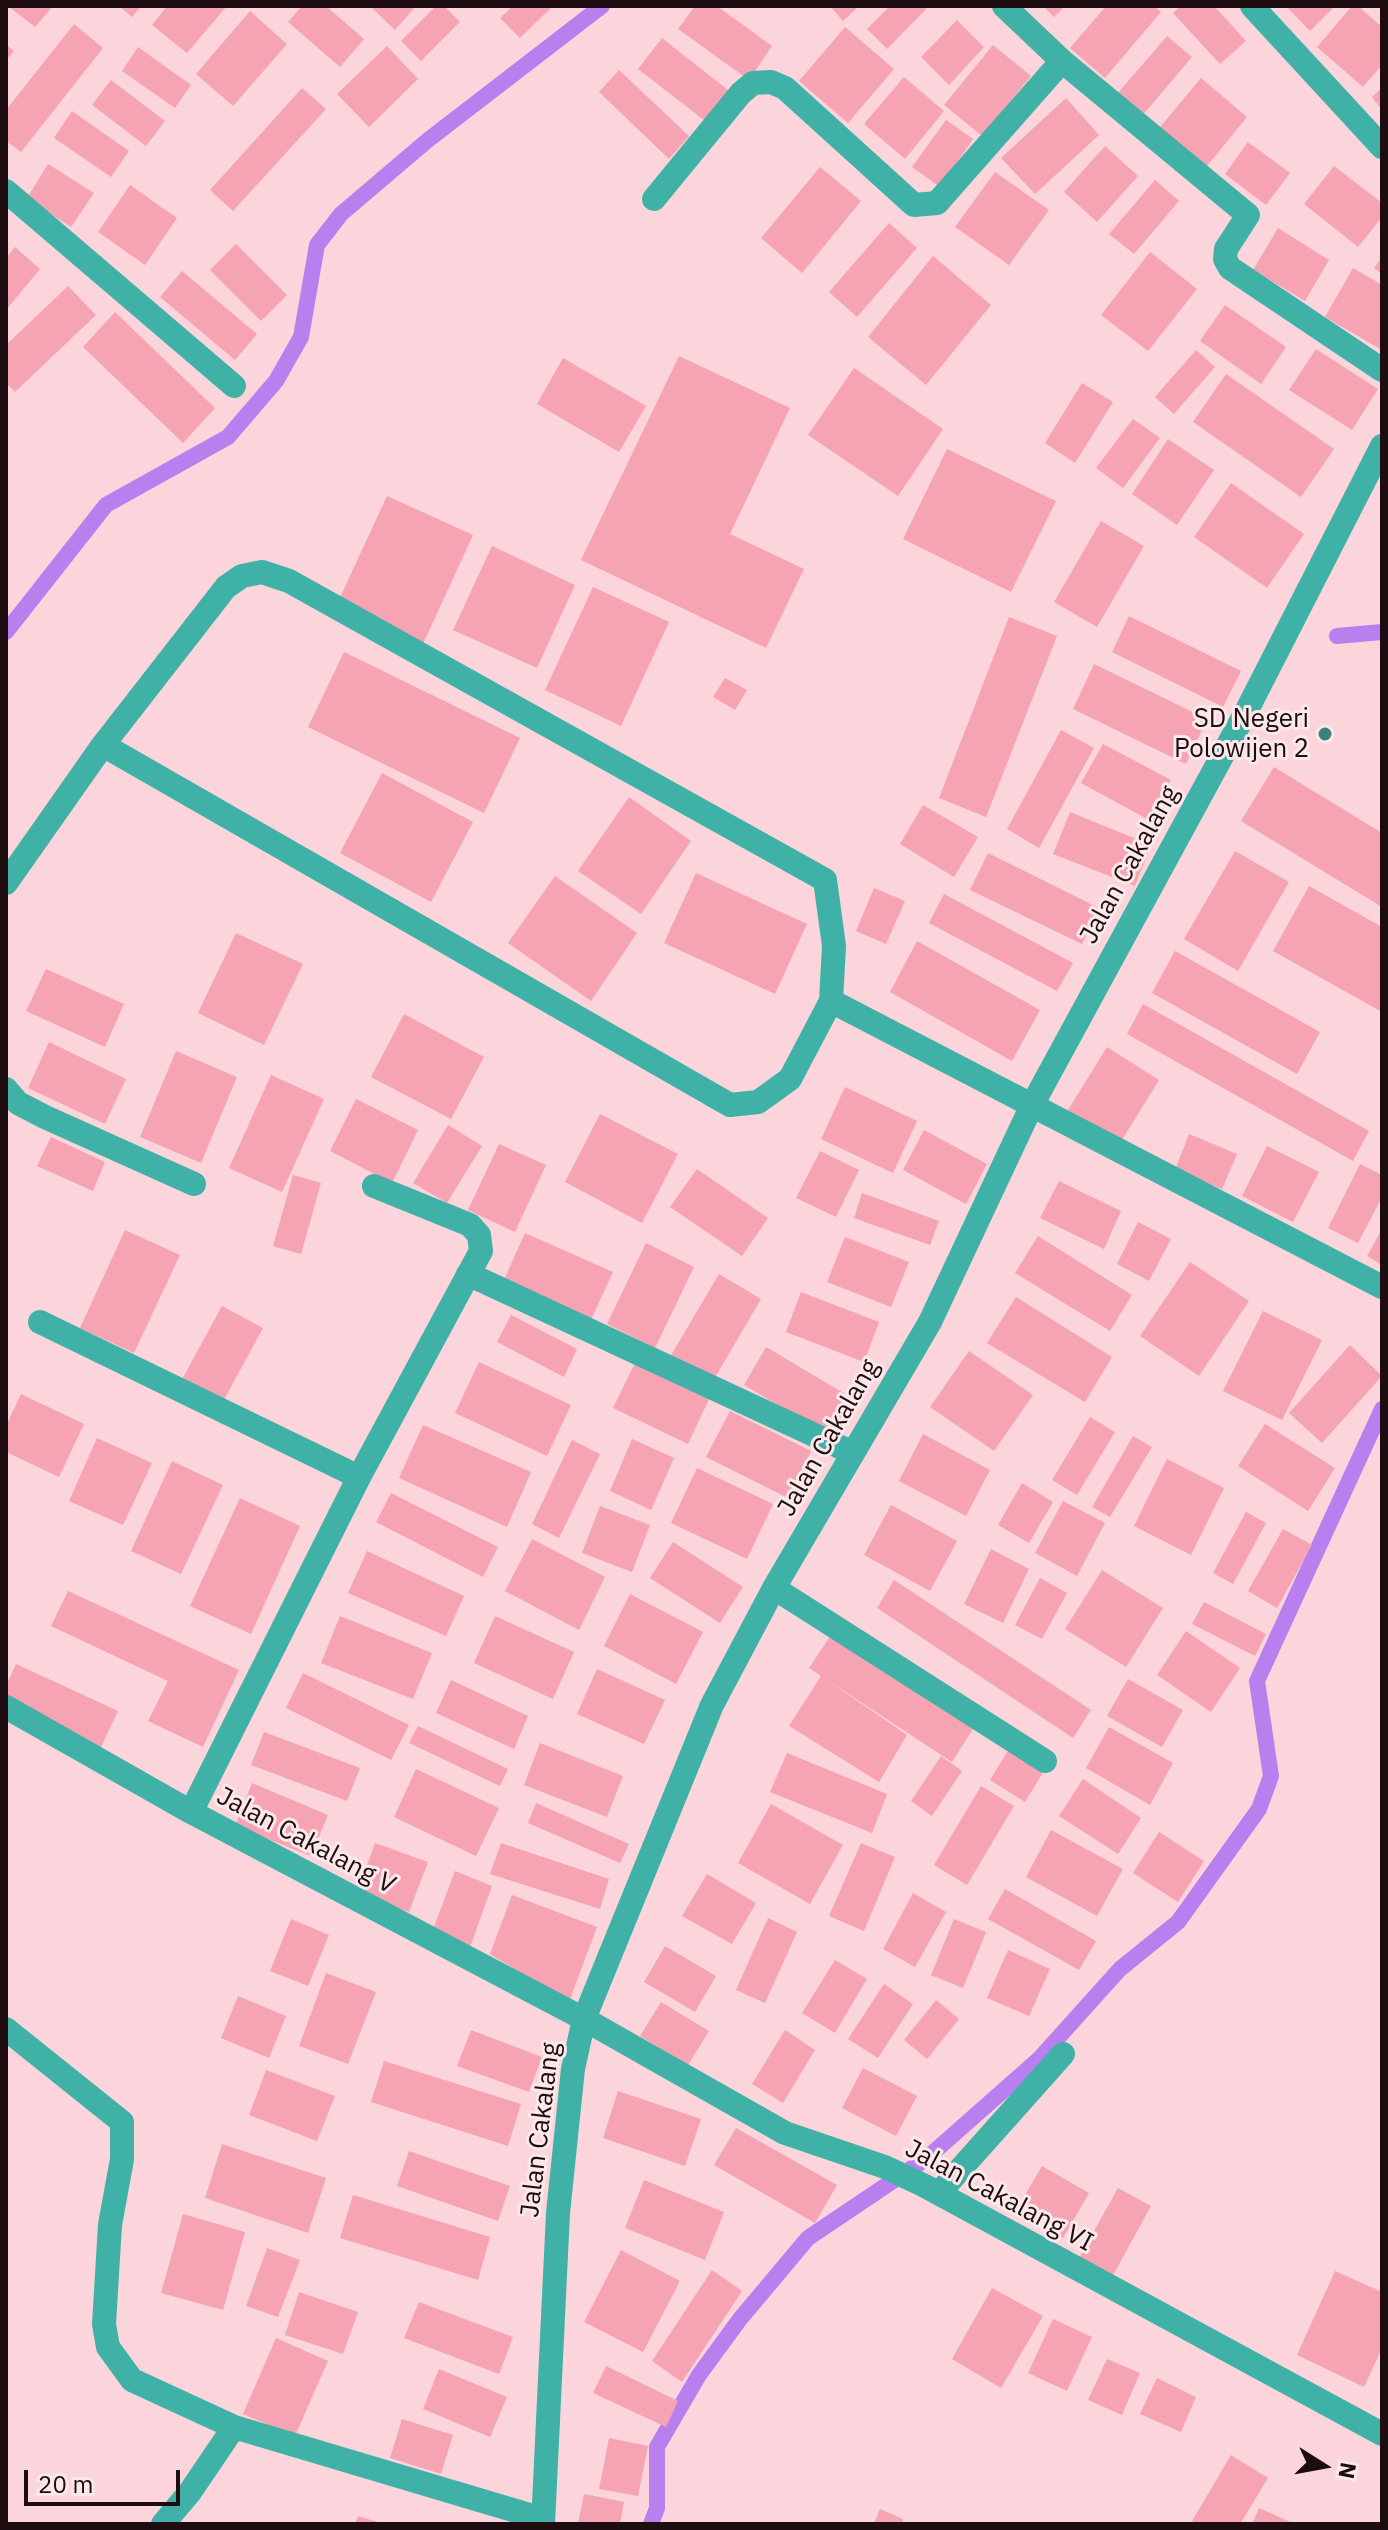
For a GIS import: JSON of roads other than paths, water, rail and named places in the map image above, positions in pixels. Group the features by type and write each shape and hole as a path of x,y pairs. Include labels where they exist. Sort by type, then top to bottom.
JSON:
{"street":[{"path":"1004,6 1062,61 1248,215 1226,249 1225,259 1230,268 1382,370"},
{"path":"1252,6 1382,147"},
{"path":"654,199 741,93 753,83 771,82 785,88 914,205 937,203 1062,61"},
{"path":"6,191 234,386"},
{"name":"Jalan Cakalang","path":"543,2522 558,2213 573,2069 584,2019 712,1705 774,1588 930,1322 1031,1107 1246,712 1382,446"},
{"path":"6,883 103,745 226,587 242,576 262,572 289,581 825,880 834,946 831,1001 790,1079 758,1102 730,1105 103,745"},
{"path":"831,1001 1382,1287"},
{"path":"6,1089 18,1103 45,1117 194,1184"},
{"path":"191,1812 359,1477 481,1251 475,1229 374,1186"},
{"path":"468,1274 853,1453"},
{"path":"40,1322 359,1477"},
{"path":"774,1588 1045,1761"},
{"name":"Jalan Cakalang V","path":"6,1707 191,1812 584,2019"},
{"name":"Jalan Cakalang VI","path":"584,2019 785,2133 885,2167 932,2190 1382,2434"},
{"path":"6,2029 122,2122 122,2159 110,2225 104,2324 108,2347 132,2380 234,2427 543,2522"},
{"path":"932,2190 1063,2054"},
{"path":"163,2524 190,2492 234,2427"}],"waterway":[{"path":"6,632 106,505 228,437 276,381 301,337 317,245 341,214 428,140 602,6"},
{"path":"1337,636 1382,632"},
{"path":"651,2524 657,2508 657,2447 699,2375 740,2319 808,2238 927,2158 1039,2059 1120,1969 1178,1922 1259,1809 1271,1776 1257,1681 1382,1409"}],"place":[{"name":"SD Negeri Polowijen 2","path":"1325,734"}]}
